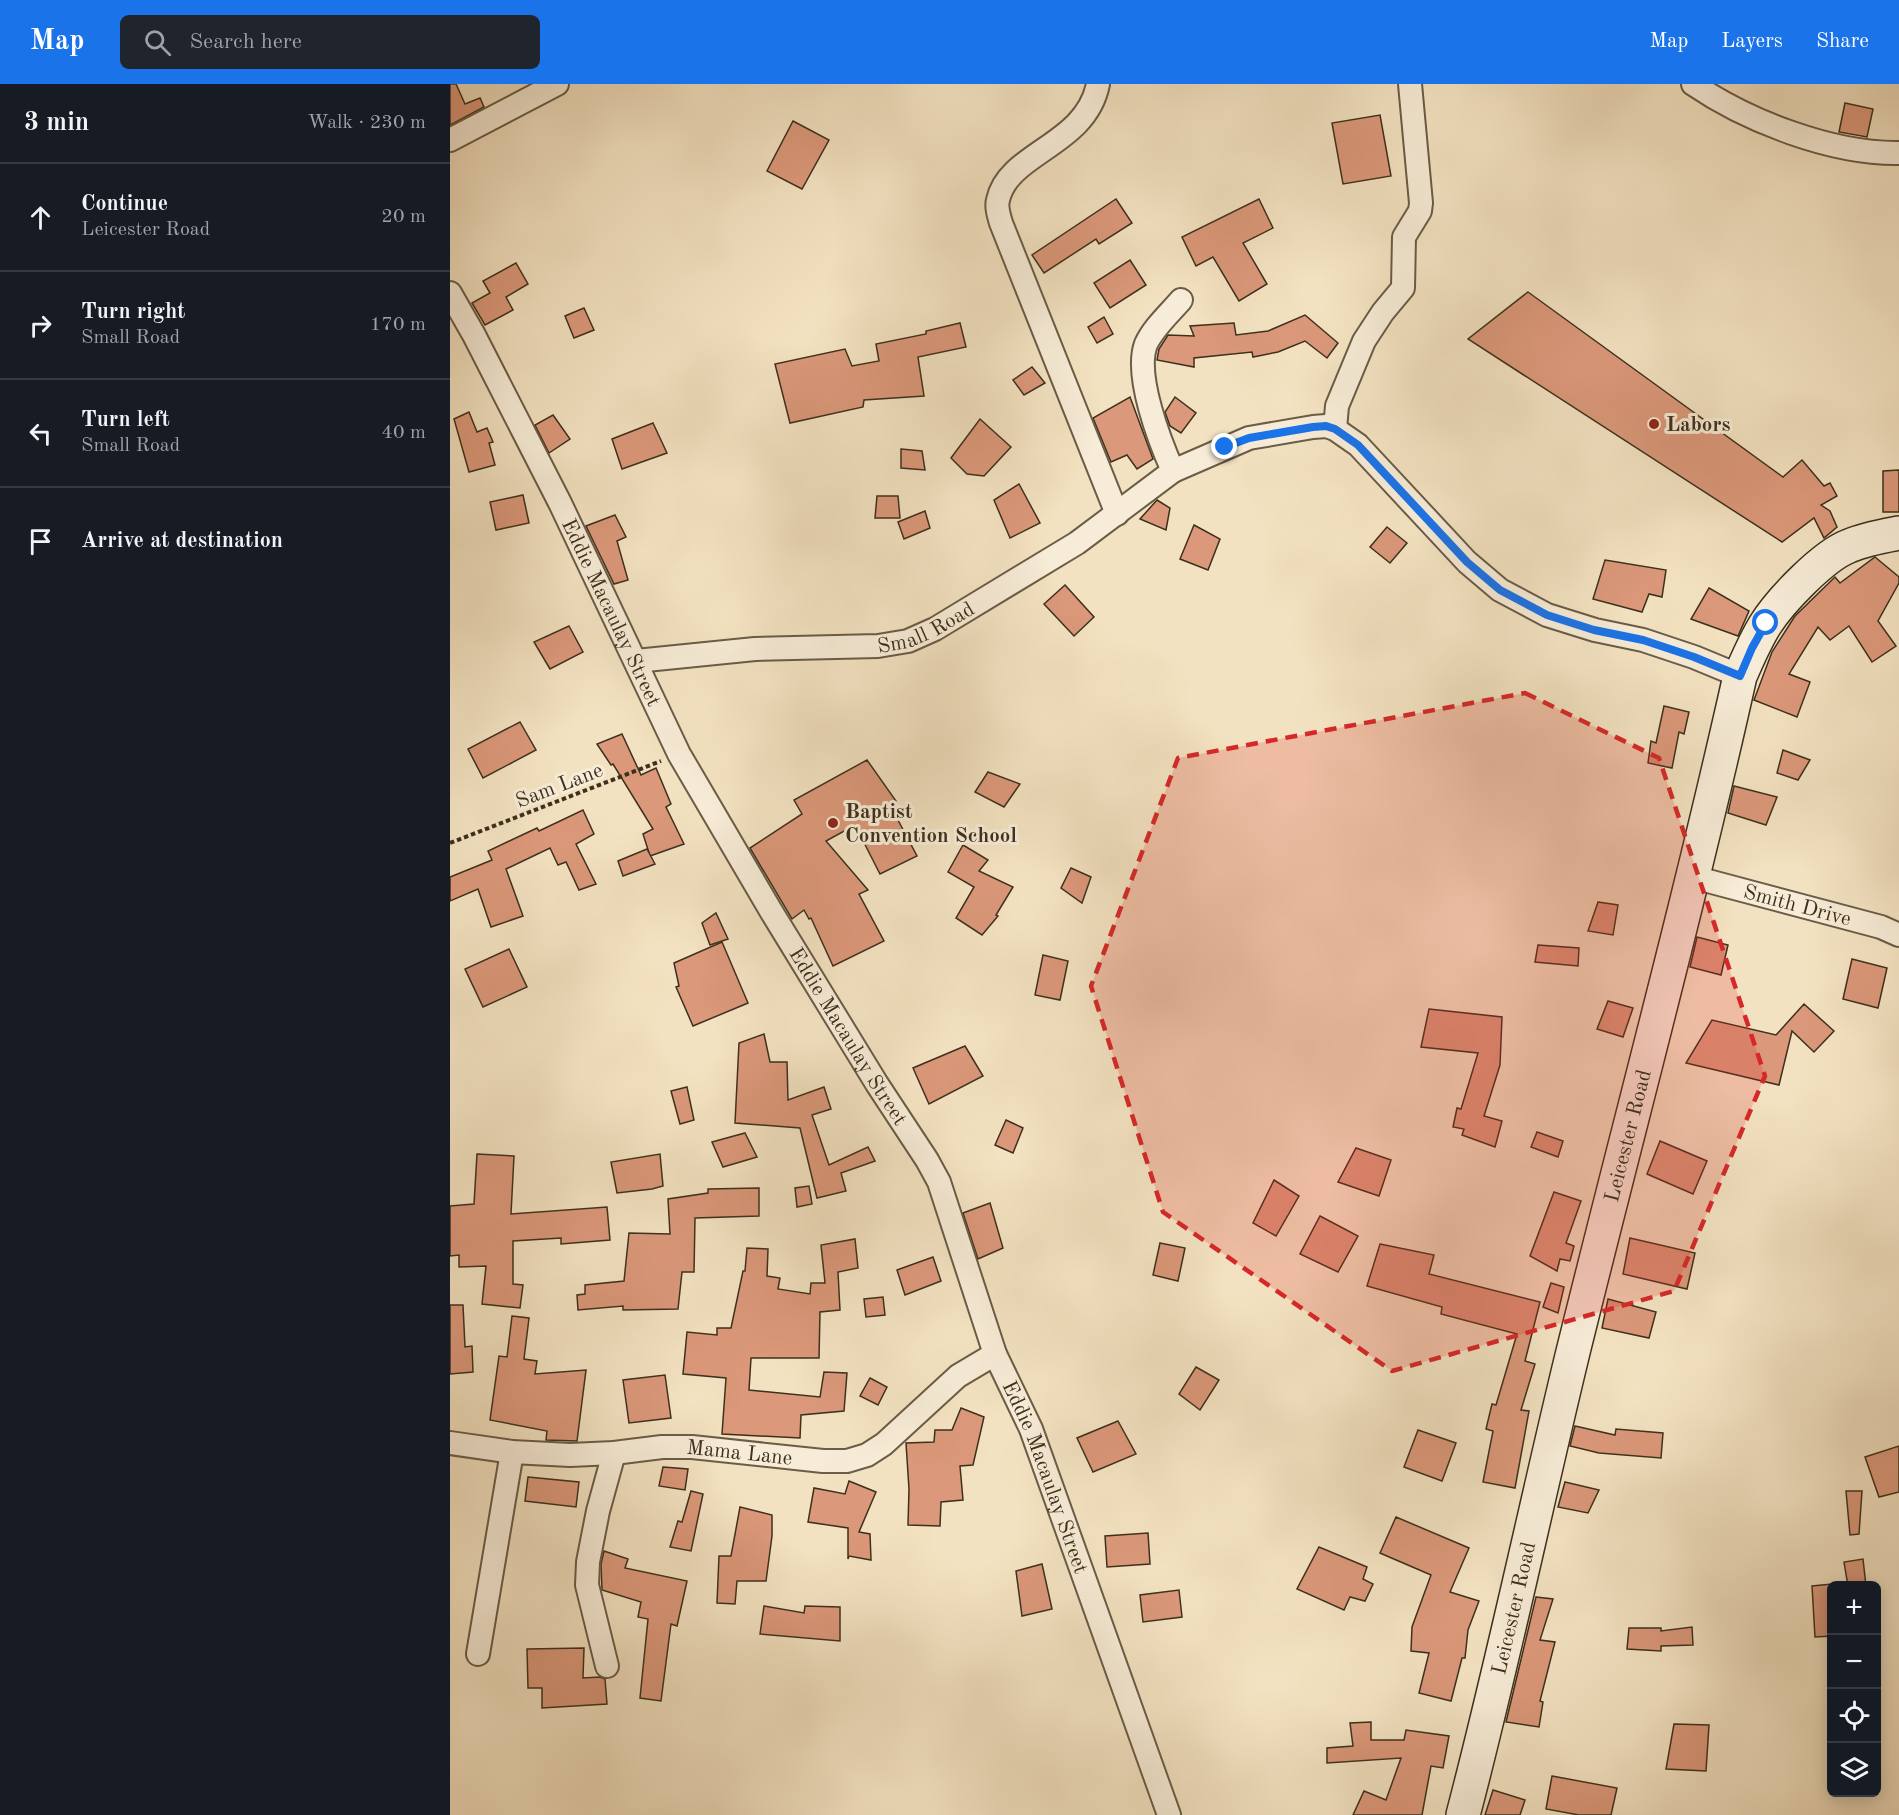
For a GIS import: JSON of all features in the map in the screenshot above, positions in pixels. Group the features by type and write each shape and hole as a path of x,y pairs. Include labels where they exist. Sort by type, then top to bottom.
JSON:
{"street":[{"path":"450,141 557,84"},
{"path":"1098,84 1095,100 1076,127 1013,173 1002,187 997,202 1001,223 1117,514"},
{"path":"1410,84 1420,212 1404,237 1403,288 1383,312 1364,341 1337,406 1335,429 1358,445 1467,562 1500,590 1547,615 1594,630 1643,640 1694,657 1740,676"},
{"path":"1692,84 1708,95 1768,124 1836,147 1880,154 1899,153"},
{"name":"Eddie Macaulay Street","path":"450,293 560,503 679,754 771,911 939,1182 995,1354 1031,1429 1169,1815"},
{"path":"1173,471 1152,418 1144,367 1145,347 1154,330 1181,300"},
{"name":"Small Road","path":"636,661 755,649 878,646 908,641 935,629 1067,549 1173,471 1249,438 1313,427 1326,426 1335,429"},
{"name":"Leicester Road","path":"1463,1815 1560,1407 1694,877 1740,676 1766,623 1783,602 1826,560 1848,546 1899,532"},
{"name":"Smith Drive","path":"1694,877 1881,927 1899,935"},
{"name":"Mama Lane","path":"450,1443 512,1452 570,1455 614,1453 662,1447 692,1447 823,1461 847,1461 867,1455 884,1444 958,1376 995,1354"},
{"path":"478,1654 512,1452"},
{"path":"608,1666 587,1585 588,1562 598,1510 614,1453"}],"path":[{"name":"Sam Lane","path":"450,843 679,754"}],"highlighted area":[{"path":"1525,693 1659,758 1765,1076 1674,1291 1392,1371 1163,1212 1091,986 1178,758"}],"building":[{"path":"450,84 456,84 465,104 480,98 484,107 450,125"},
{"path":"1845,103 1873,109 1867,137 1839,132"},
{"path":"1380,115 1391,176 1343,184 1332,123"},
{"path":"793,121 829,140 802,189 767,171"},
{"path":"1116,199 1132,223 1099,244 1096,239 1044,273 1032,255"},
{"path":"1259,199 1273,228 1243,243 1267,284 1239,301 1213,257 1196,266 1182,237"},
{"path":"1130,260 1146,285 1110,308 1094,283"},
{"path":"516,263 528,284 506,297 513,310 485,325 472,303 490,293 483,281"},
{"name":"Labors","path":"1528,292 1783,477 1802,460 1824,486 1830,483 1837,496 1821,505 1830,511 1837,527 1824,538 1814,518 1782,542 1468,339"},
{"path":"584,308 594,330 574,338 565,316"},
{"path":"1305,315 1338,343 1327,358 1305,341 1278,352 1253,357 1252,352 1194,358 1194,367 1157,360 1159,349 1168,335 1194,336 1190,326 1234,323 1236,335 1268,331"},
{"path":"1104,317 1113,334 1097,343 1088,327"},
{"path":"960,323 966,347 918,357 924,396 864,400 863,407 790,423 775,364 845,349 852,366 879,361 876,344 926,334 926,331"},
{"path":"1032,367 1045,383 1024,395 1013,380"},
{"path":"1130,397 1153,459 1137,469 1127,455 1111,462 1093,418"},
{"path":"1175,397 1196,413 1181,433 1170,426 1165,412"},
{"path":"469,412 477,432 487,428 493,442 489,443 495,465 469,472 454,419"},
{"path":"553,415 570,439 549,453 535,425"},
{"path":"980,419 1011,447 984,476 967,474 951,458"},
{"path":"653,423 667,453 622,469 612,439"},
{"path":"901,449 922,451 925,470 901,468"},
{"path":"1899,470 1899,512 1883,512 1883,471"},
{"path":"1019,484 1040,523 1010,538 994,500"},
{"path":"523,495 529,523 496,530 490,502"},
{"path":"877,496 898,496 900,518 875,518"},
{"path":"1157,500 1170,508 1166,530 1140,519"},
{"path":"925,511 930,528 904,539 898,522"},
{"path":"615,515 626,537 617,541 628,580 614,584 586,526"},
{"path":"1194,525 1220,539 1208,570 1180,559"},
{"path":"1387,527 1407,543 1390,563 1370,547"},
{"path":"1875,557 1899,577 1899,583 1878,621 1896,646 1872,662 1849,626 1830,640 1818,627 1789,674 1810,682 1797,717 1754,700 1772,652 1795,616 1835,577 1840,583"},
{"path":"1605,560 1666,570 1662,597 1649,594 1642,612 1593,599"},
{"path":"1065,585 1094,617 1074,636 1044,604"},
{"path":"1709,588 1749,611 1738,636 1691,619"},
{"path":"569,626 583,652 550,669 534,642"},
{"path":"1664,706 1689,712 1684,734 1679,732 1672,768 1648,763 1651,741 1656,743"},
{"path":"520,722 536,750 483,778 468,749"},
{"path":"622,734 641,775 656,768 671,804 666,807 684,844 650,856 643,834 653,829 613,764 611,765 597,744"},
{"path":"1783,750 1810,760 1798,780 1777,773"},
{"path":"867,760 896,801 890,805 917,856 880,874 855,825 826,841 868,890 859,894 884,941 833,966 811,918 809,919 804,910 792,919 750,848 802,814 794,800"},
{"path":"988,772 1020,784 1004,807 975,792"},
{"path":"1734,786 1777,797 1766,825 1728,813"},
{"path":"583,810 594,834 576,844 596,884 579,890 566,862 558,865 550,848 506,869 523,916 491,927 478,889 450,901 450,877 492,860 488,851 537,828 539,831"},
{"path":"963,845 988,860 979,871 1013,887 996,915 998,916 982,935 956,918 974,887 948,872"},
{"path":"647,849 655,864 623,876 618,861"},
{"path":"1071,868 1091,877 1082,903 1061,888"},
{"path":"1598,902 1618,905 1613,935 1588,931"},
{"path":"716,913 728,939 710,945 702,923"},
{"path":"1697,937 1728,945 1721,975 1690,967"},
{"path":"722,942 748,1003 693,1026 676,987 679,986 674,963"},
{"path":"1538,945 1579,948 1578,966 1535,962"},
{"path":"509,949 527,987 483,1007 465,969"},
{"path":"1043,955 1068,961 1060,1000 1035,995"},
{"path":"1852,959 1887,968 1878,1008 1843,999"},
{"path":"1608,1001 1633,1008 1623,1037 1597,1029"},
{"path":"1804,1004 1834,1031 1814,1052 1792,1031 1779,1085 1686,1063 1712,1020 1776,1035"},
{"path":"1429,1009 1502,1017 1500,1065 1484,1116 1502,1121 1495,1147 1462,1135 1464,1129 1453,1127 1457,1108 1461,1109 1478,1053 1421,1047"},
{"path":"764,1034 770,1062 787,1062 788,1100 824,1087 831,1109 812,1115 829,1165 868,1147 875,1161 841,1173 846,1191 817,1198 800,1128 735,1123 739,1043"},
{"path":"965,1046 983,1076 929,1104 913,1068"},
{"path":"687,1087 694,1120 680,1124 671,1091"},
{"path":"1006,1120 1023,1128 1013,1153 995,1145"},
{"path":"1537,1132 1563,1141 1558,1157 1531,1147"},
{"path":"745,1133 757,1157 723,1167 712,1142"},
{"path":"1660,1141 1707,1161 1693,1194 1647,1174"},
{"path":"1356,1148 1391,1160 1379,1196 1338,1182"},
{"path":"477,1154 514,1156 511,1214 607,1207 610,1240 561,1244 561,1238 513,1241 513,1284 523,1285 520,1308 482,1304 486,1266 459,1267 459,1255 450,1256 450,1206 474,1204"},
{"path":"660,1154 663,1186 617,1193 611,1162"},
{"path":"1274,1180 1299,1196 1276,1236 1253,1223"},
{"path":"809,1186 812,1204 797,1207 795,1188"},
{"path":"759,1188 759,1216 695,1218 694,1272 682,1272 678,1309 623,1310 623,1306 578,1310 577,1295 585,1294 585,1285 624,1281 629,1233 670,1234 668,1199 708,1193 708,1189"},
{"path":"1554,1192 1581,1201 1566,1243 1574,1246 1570,1261 1560,1259 1557,1271 1530,1256"},
{"path":"990,1203 1003,1248 978,1259 963,1213"},
{"path":"1320,1216 1358,1236 1338,1272 1300,1254"},
{"path":"1630,1238 1695,1253 1687,1289 1623,1274"},
{"path":"855,1239 858,1268 838,1272 840,1310 820,1312 819,1358 751,1358 749,1390 820,1397 824,1372 847,1373 844,1411 801,1415 800,1438 722,1434 726,1378 683,1374 687,1332 717,1335 717,1328 731,1328 743,1271 745,1271 747,1248 768,1249 767,1276 780,1278 778,1289 810,1294 811,1283 825,1283 821,1245"},
{"path":"1160,1243 1185,1248 1178,1281 1153,1275"},
{"path":"1380,1244 1434,1255 1429,1274 1540,1302 1525,1361 1535,1364 1521,1410 1529,1411 1515,1488 1483,1482 1493,1431 1486,1429 1492,1404 1496,1405 1517,1334 1441,1314 1442,1307 1367,1286"},
{"path":"933,1257 941,1281 905,1295 897,1270"},
{"path":"1551,1283 1564,1287 1558,1313 1543,1307"},
{"path":"883,1297 885,1315 866,1317 864,1299"},
{"path":"1608,1299 1656,1312 1649,1338 1602,1328"},
{"path":"450,1305 463,1305 465,1347 472,1346 473,1372 450,1374"},
{"path":"512,1316 529,1318 524,1359 537,1361 535,1374 586,1370 577,1441 546,1440 547,1431 490,1420 499,1356 507,1357"},
{"path":"1196,1367 1219,1380 1200,1410 1179,1394"},
{"path":"665,1375 671,1418 629,1423 623,1380"},
{"path":"870,1378 887,1387 878,1405 860,1396"},
{"path":"961,1408 984,1417 973,1465 960,1466 963,1500 941,1502 940,1526 908,1525 909,1489 906,1443 934,1442 935,1430 952,1430"},
{"path":"1118,1421 1136,1454 1093,1472 1077,1438"},
{"path":"1575,1426 1615,1435 1616,1429 1663,1433 1661,1458 1599,1453 1570,1446"},
{"path":"1418,1430 1456,1443 1442,1481 1404,1467"},
{"path":"1899,1446 1899,1492 1879,1497 1865,1457"},
{"path":"663,1467 688,1469 685,1490 659,1486"},
{"path":"528,1477 579,1482 576,1507 525,1501"},
{"path":"849,1481 876,1492 859,1532 870,1534 871,1560 849,1556 848,1559 848,1528 808,1522 814,1488 845,1494"},
{"path":"1565,1482 1599,1490 1588,1513 1558,1507"},
{"path":"691,1491 703,1494 691,1551 670,1547 678,1521 682,1522"},
{"path":"1846,1491 1862,1491 1859,1534 1850,1535"},
{"path":"740,1507 772,1515 772,1536 766,1581 737,1581 735,1604 717,1603 719,1556 731,1556"},
{"path":"1396,1517 1469,1548 1450,1592 1479,1601 1468,1630 1465,1658 1462,1658 1451,1701 1419,1693 1429,1653 1411,1651 1412,1627 1431,1575 1380,1553"},
{"path":"1148,1533 1150,1564 1107,1567 1105,1536"},
{"path":"1319,1547 1367,1567 1363,1579 1373,1584 1365,1601 1350,1597 1344,1610 1297,1589"},
{"path":"604,1551 628,1559 625,1568 687,1581 677,1626 671,1624 661,1701 640,1698 648,1619 638,1617 641,1602 602,1590 601,1564"},
{"path":"1863,1559 1865,1581 1847,1581 1844,1562"},
{"path":"1042,1564 1052,1609 1022,1616 1016,1571"},
{"path":"1827,1584 1827,1636 1815,1637 1812,1586"},
{"path":"1179,1590 1182,1617 1143,1622 1140,1595"},
{"path":"1536,1597 1553,1599 1540,1640 1555,1642 1540,1701 1543,1702 1539,1727 1506,1722"},
{"path":"764,1606 804,1613 805,1606 840,1607 840,1641 760,1634"},
{"path":"1692,1627 1693,1645 1661,1646 1661,1651 1627,1649 1629,1628 1661,1628 1661,1631"},
{"path":"584,1648 583,1678 605,1679 607,1704 542,1708 542,1688 528,1688 527,1649"},
{"path":"1371,1722 1371,1740 1404,1740 1406,1730 1449,1736 1443,1768 1431,1766 1422,1815 1353,1815 1364,1791 1386,1800 1401,1758 1327,1763 1327,1748 1353,1746 1350,1723"},
{"path":"1674,1724 1709,1725 1706,1771 1666,1769"},
{"path":"1552,1776 1617,1788 1611,1815 1579,1815 1546,1809"},
{"path":"1493,1790 1525,1800 1520,1815 1485,1815"}],"place":[{"name":"Labors","path":"1654,424"},
{"name":"Baptist Convention School","path":"833,823"}],"route":[{"path":"1225,447 1249,438 1313,427 1326,426 1335,429 1358,445 1371,458 1467,562 1500,590 1547,615 1594,630 1643,640 1694,657 1740,676 1766,623"}]}
